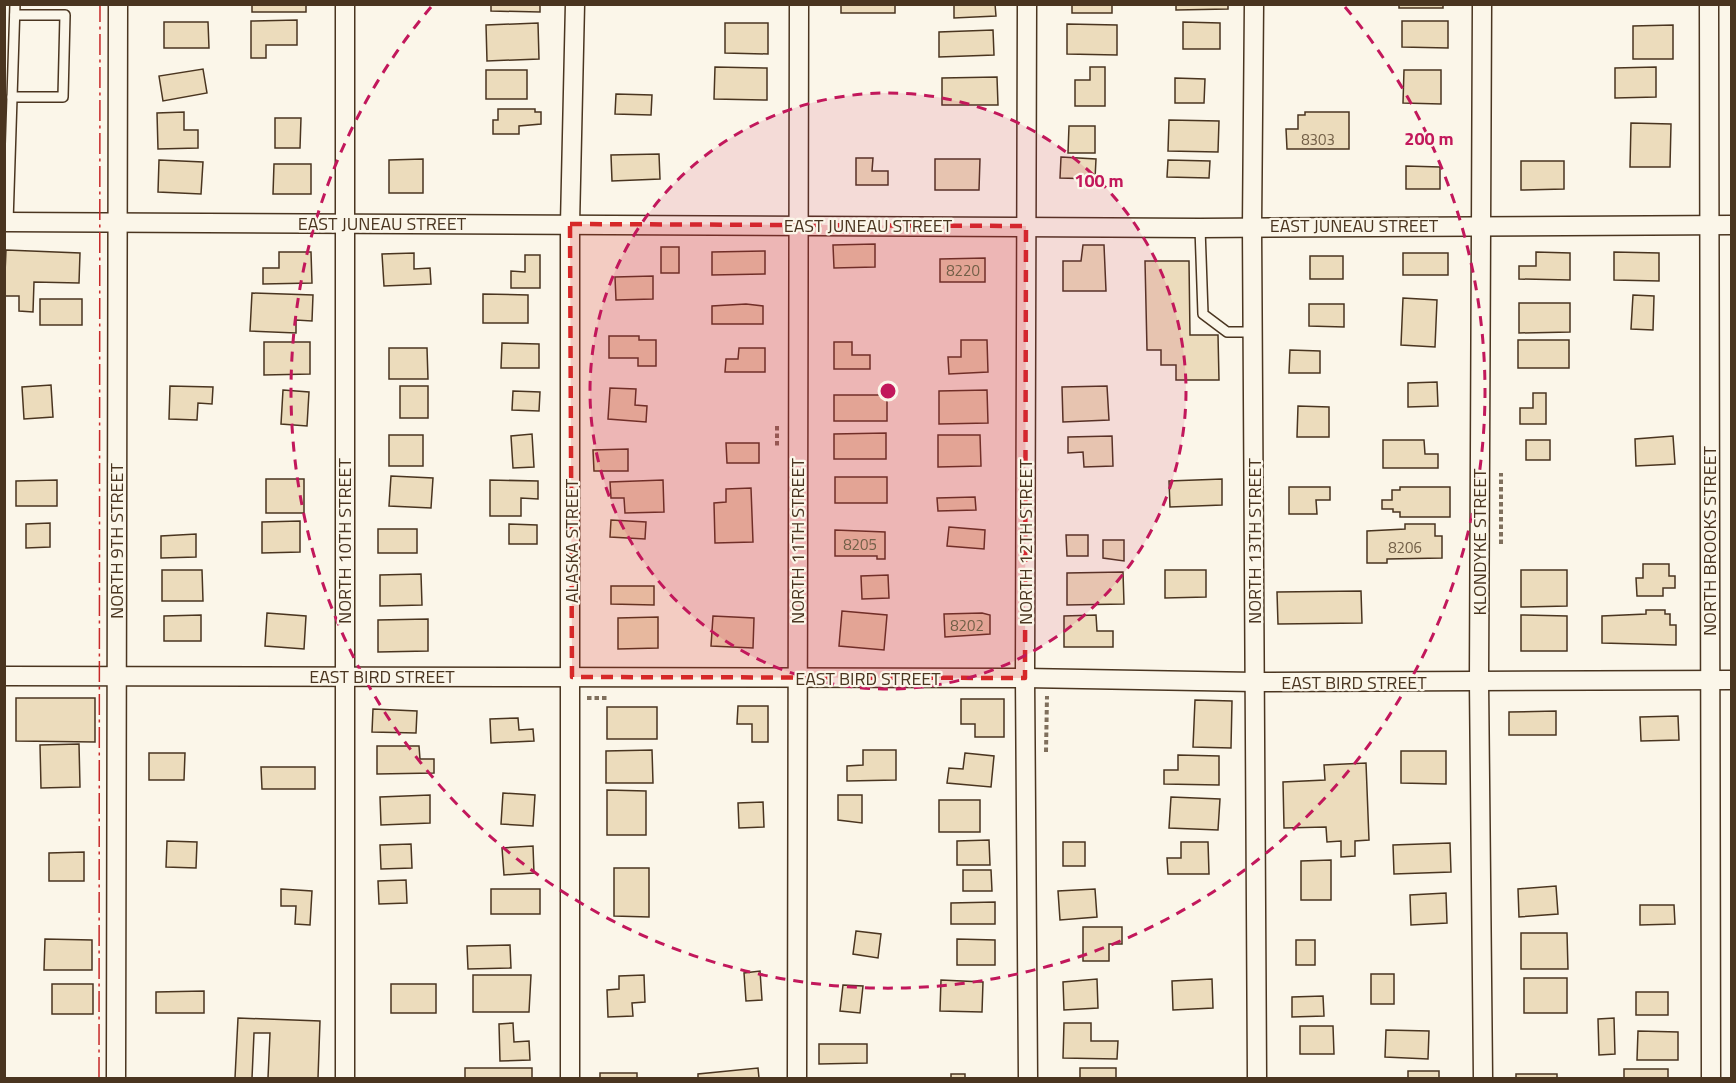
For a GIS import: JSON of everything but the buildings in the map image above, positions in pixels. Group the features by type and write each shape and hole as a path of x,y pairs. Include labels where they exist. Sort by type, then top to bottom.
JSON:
{"street":[{"name":"NORTH 9TH STREET","path":"116,1078 118,4"},
{"name":"NORTH 10TH STREET","path":"345,4 345,1078"},
{"name":"ALASKA STREET","path":"570,1078 572,677 570,224 575,4"},
{"name":"NORTH 11TH STREET","path":"797,1078 799,4"},
{"name":"NORTH 12TH STREET","path":"1027,4 1025,678 1028,1078"},
{"name":"NORTH 13TH STREET","path":"1254,4 1252,226 1257,1078"},
{"name":"KLONDYKE STREET","path":"1482,4 1479,225 1479,681 1483,1078"},
{"name":"NORTH BROOKS STREET","path":"1709,4 1711,1078"},
{"name":"EAST JUNEAU STREET","path":"6,222 1200,228 1731,225"},
{"name":"EAST BIRD STREET","path":"4,676 1025,678 1255,682 1731,680"}],"lane":[{"path":"6,222 12,97 9,51 15,4"},
{"path":"12,97 63,97 65,15 63,4"},
{"path":"15,15 65,15"},
{"path":"1200,228 1203,314 1227,332 1253,332"}],"path":[{"path":"777,426 777,449"}],"highlighted area":[{"path":"570,224 1026,226 1025,678 572,677"}],"power":[{"path":"99,1078 100,4"}]}
